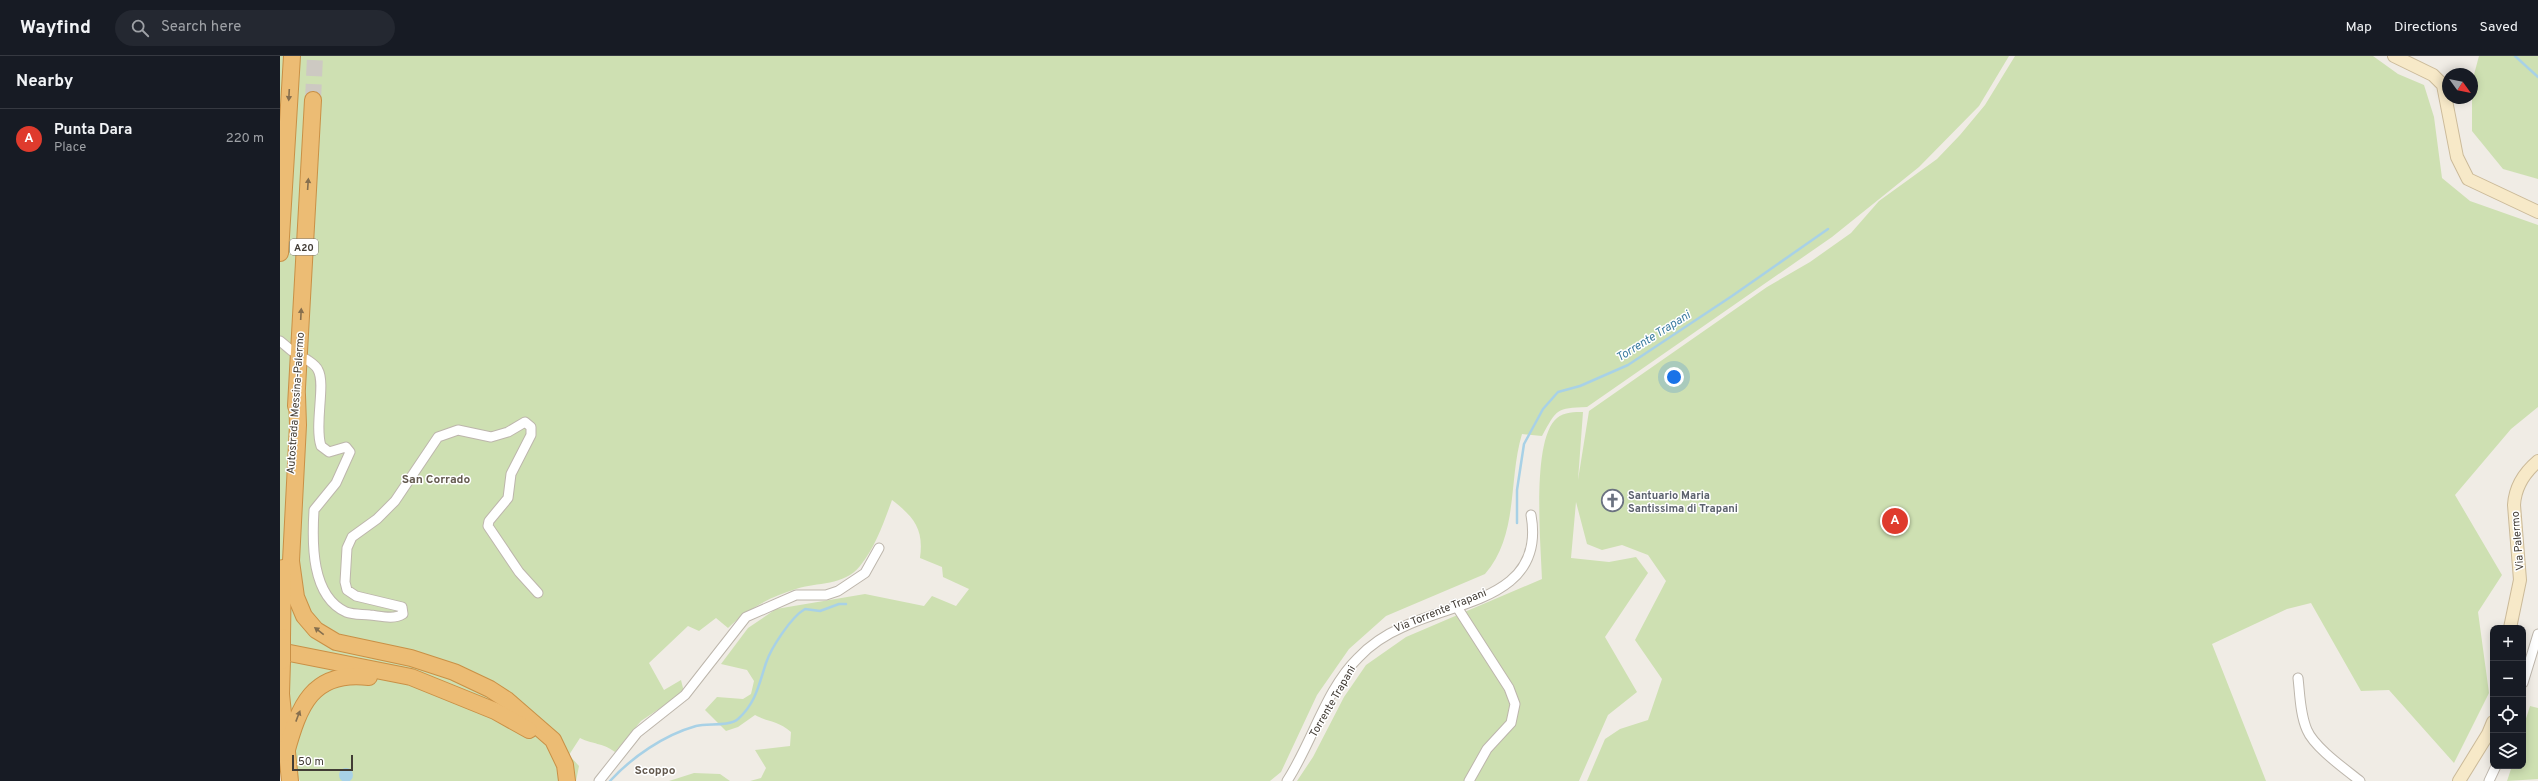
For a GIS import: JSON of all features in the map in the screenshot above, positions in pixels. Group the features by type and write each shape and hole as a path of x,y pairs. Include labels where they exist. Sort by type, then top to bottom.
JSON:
{"highway":[{"name":"A20","path":"280,253 292,56"},
{"name":"Autostrada Messina-Palermo","path":"286,753 281,694 283,561 297,395 313,100"},
{"path":"297,395 298,425 292,574 296,598 304,616 316,630 336,642 411,658 454,672 490,689 507,700 553,740 565,765 567,781"},
{"path":"281,648 408,667 452,681 521,713"},
{"path":"281,648 392,672 431,684 505,716 537,735 553,756 559,781"},
{"path":"286,753 301,708 319,687 340,677 349,675 370,677 470,702"},
{"name":"A20","path":"286,753 290,781"}],"main road":[{"path":"2394,56 2433,75 2443,85 2457,157 2468,179 2538,212"},
{"name":"Via Palermo","path":"2511,625 2520,576 2515,499 2521,482 2538,461"},
{"path":"2459,781 2490,731"}],"street":[{"path":"280,341 292,351"},
{"path":"306,359 318,370 320,378 318,426 321,446 329,452 346,447 350,452 336,483 314,510 317,571 321,585 332,602 354,614 396,617 403,614 402,607 358,597 347,590 345,582 349,540 377,519 395,500 438,437 458,430 491,437 508,432 525,422 531,427 531,435 511,474 508,498 489,521 488,526 519,572 538,593"},
{"name":"Via Torrente Trapani","path":"1283,781 1329,695 1354,656 1401,624 1456,605 1490,590 1511,577 1524,555 1532,514"},
{"path":"599,781 637,732 685,695 746,616 796,595 826,595 838,591 865,573 878,548"},
{"path":"1456,605 1509,688 1515,704 1511,723 1487,749 1469,781"},
{"name":"Torrente Trapani","path":"1287,781 1332,696 1357,659 1379,641 1403,627 1456,605"},
{"path":"2526,675 2538,634"},
{"path":"2532,656 2538,647"},
{"path":"2298,678 2302,714 2307,731 2318,744 2360,781"},
{"path":"2489,781 2495,769"},
{"path":"2494,781 2496,769"}],"green space":[{"path":"280,56 2009,56 1979,106 1919,167 1832,237 1587,407 1563,409 1558,412 1551,420 1542,436 1522,434 1515,470 1508,525 1496,559 1485,574 1386,616 1349,649 1317,695 1281,772 1270,781 750,781 761,778 766,768 755,750 790,746 791,732 782,725 755,715 738,727 726,731 705,710 717,697 743,699 751,694 754,681 747,670 721,664 748,628 776,609 865,594 924,606 932,596 956,606 969,589 943,577 942,567 920,558 920,539 916,524 906,512 892,500 879,534 870,551 860,566 846,577 796,589 777,596 751,609 728,628 716,618 699,631 688,626 649,663 664,690 681,680 684,692 641,721 615,752 601,745 580,738 569,755 579,766 576,781 300,781 280,744"},
{"path":"2015,56 2373,56 2398,74 2424,85 2434,117 2442,178 2470,201 2538,225 2538,407 2511,429 2455,495 2502,575 2478,612 2489,693 2454,763 2389,690 2361,691 2311,603 2287,609 2212,644 2266,781 1587,781 1605,739 1620,729 1648,720 1662,679 1635,640 1666,581 1648,555 1622,545 1602,550 1587,544 1576,502 1571,558 1609,562 1636,557 1648,573 1605,637 1637,692 1608,715 1579,781 1297,781 1313,757 1344,697 1366,665 1406,637 1542,579 1539,519 1541,469 1544,447 1549,430 1557,418 1566,413 1583,412 1578,480 1589,411 1767,287 1810,262 1851,233 1879,201 1937,159 1960,135 1985,105"},
{"path":"2479,56 2538,56 2538,179 2503,169 2472,131 2472,104 2478,104 2478,68 2476,68"},
{"path":"2530,706 2538,708 2538,779 2507,781 2511,769 2526,769 2526,719"},
{"path":"694,773 720,774 730,781 669,781"}],"water":[{"path":"346,768 351,770 353,775 351,780 346,782 341,780 339,775 341,770"}],"waterway":[{"path":"2515,56 2538,77"},
{"name":"Torrente Trapani","path":"1517,523 1517,490 1524,444 1543,409 1558,392 1580,386 1628,365 1732,296 1828,229"},
{"path":"610,781 638,755 672,735 696,726 724,724 738,719 753,700 772,649 782,633 794,619 805,609 820,611 839,604 846,604"}],"tunnel":[{"path":"313,100 315,56"}],"place":[{"name":"Santuario Maria Santissima di Trapani","path":"1613,501"},
{"name":"Punta Dara","path":"1895,521"}],"district":[{"name":"San Corrado","path":"436,479"},
{"name":"Scoppo","path":"655,770"}]}
